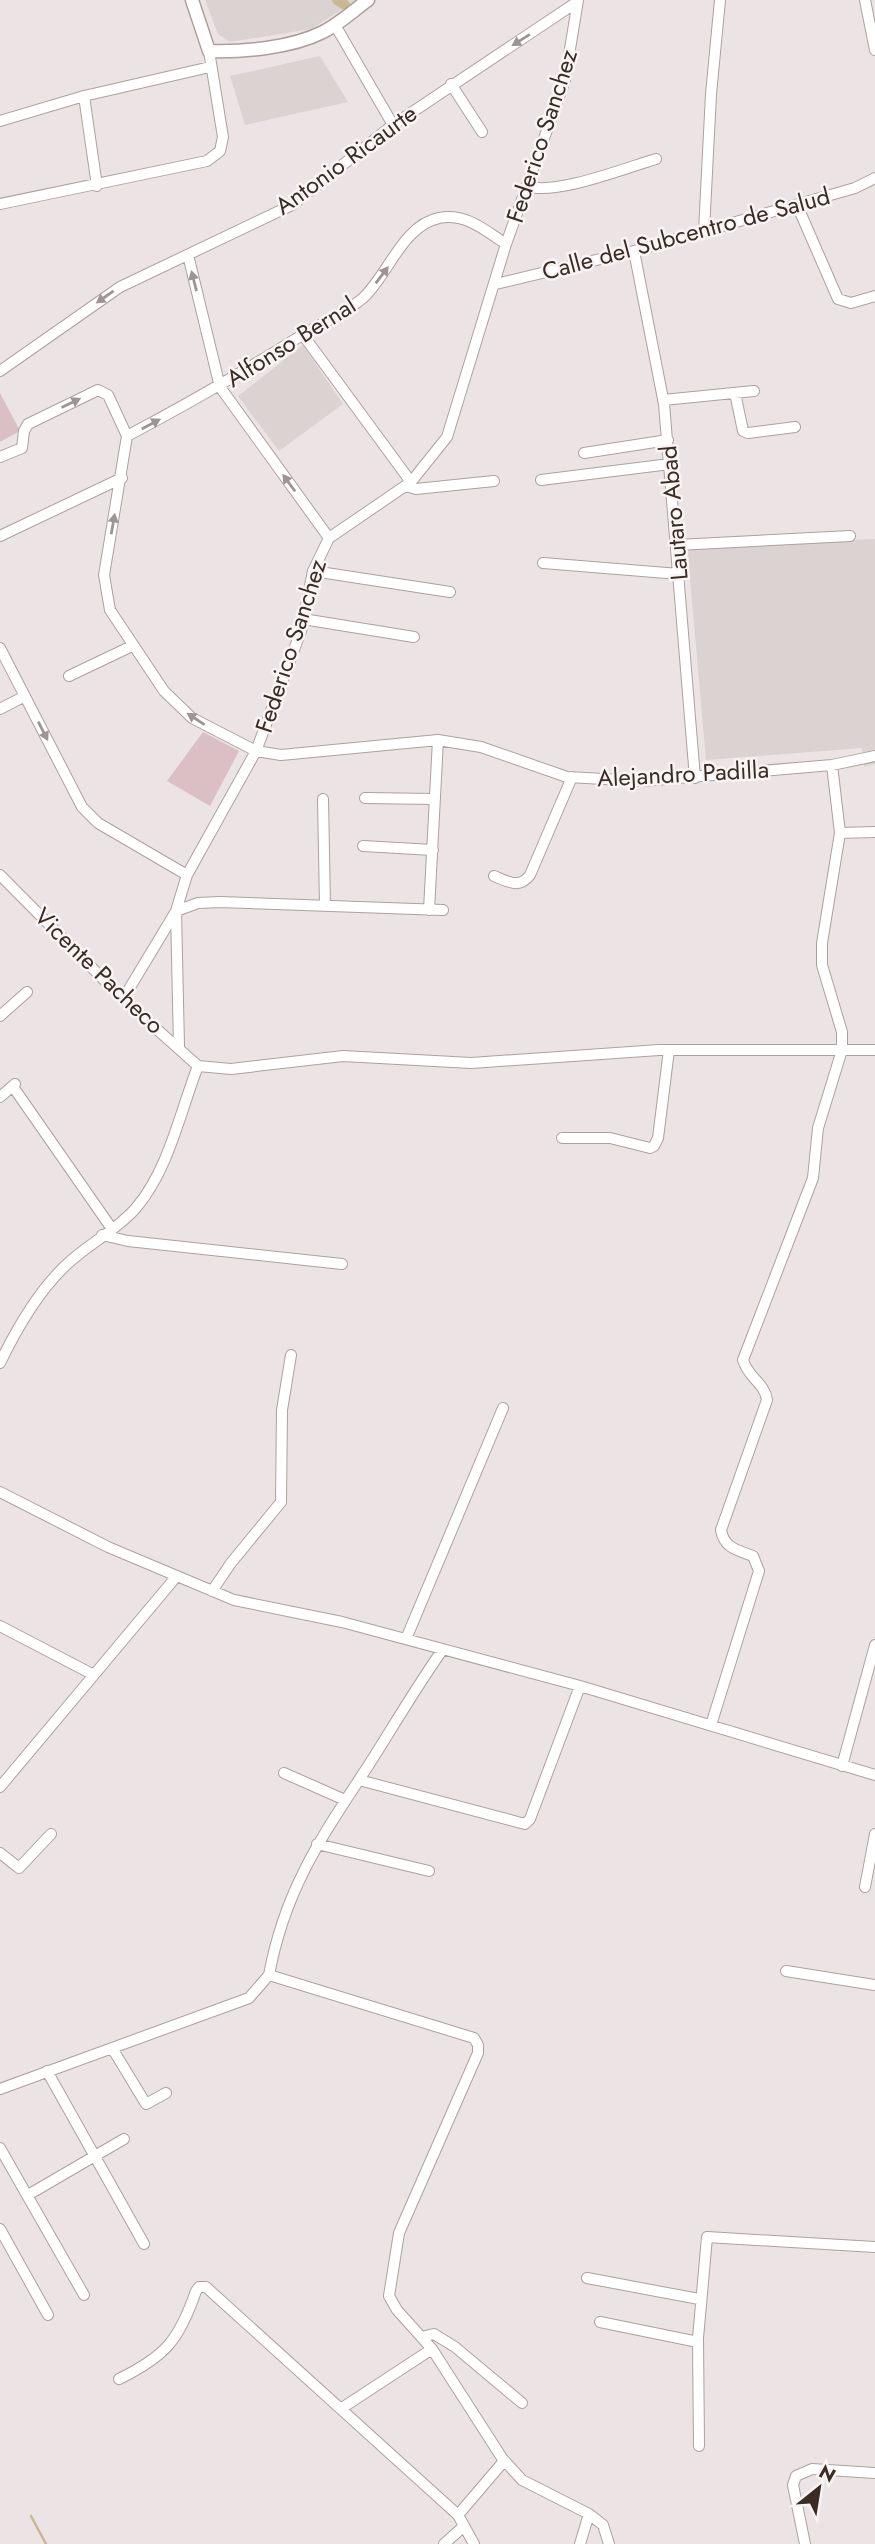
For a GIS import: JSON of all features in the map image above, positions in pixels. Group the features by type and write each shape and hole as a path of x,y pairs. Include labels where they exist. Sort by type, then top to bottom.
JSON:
{"main road":[{"path":"192,0 209,51 272,46 320,34 368,0"}],"street":[{"path":"704,231 711,94 720,0"},
{"path":"864,0 875,50"},
{"name":"Antonio Ricaurte","path":"0,371 120,287 292,205 393,125 578,1"},
{"name":"Federico Sanchez","path":"123,999 176,911 187,876 257,751 303,619 313,571 329,538 409,484 447,437 496,284 506,244 565,80 578,1"},
{"path":"335,25 393,125"},
{"path":"0,204 97,186 208,160 220,150 223,137 209,51"},
{"path":"0,121 84,96 210,67"},
{"path":"451,84 482,132"},
{"path":"84,96 97,186"},
{"path":"527,186 545,190 656,159"},
{"name":"Calle del Subcentro de Salud","path":"496,284 634,251 797,205 875,178"},
{"path":"797,205 838,299 851,303 875,296"},
{"name":"Alfonso Bernal","path":"127,436 220,387 364,297 413,233 426,222 454,217 477,225 506,244"},
{"name":"Lautaro Abad","path":"634,251 663,400 668,440 695,778"},
{"path":"188,255 220,387 329,538"},
{"path":"303,335 409,484 416,489 494,481"},
{"path":"0,457 24,446 24,431 28,424 98,390 108,395 127,436 122,478 0,536"},
{"path":"663,400 754,391"},
{"path":"735,393 743,431 748,433 795,427"},
{"path":"584,453 668,440"},
{"path":"541,480 670,464"},
{"name":"Alejandro Padilla","path":"122,478 104,575 110,610 163,691 192,718 257,751 301,754 438,740 481,747 544,771 572,777 642,781 832,765 875,756"},
{"path":"677,545 850,536"},
{"path":"543,563 679,574"},
{"path":"313,571 450,592"},
{"path":"303,619 414,637"},
{"path":"69,676 132,646"},
{"path":"0,649 82,807 89,815 187,876"},
{"path":"0,709 25,696"},
{"path":"429,910 438,740"},
{"path":"711,1725 759,1570 753,1556 729,1547 723,1540 721,1530 767,1400 766,1390 746,1370 743,1360 813,1178 818,1128 842,1050 842,1032 825,981 821,943 840,833 832,765"},
{"path":"494,876 517,884 524,883 530,875 572,777"},
{"path":"365,798 435,799"},
{"path":"323,799 325,906"},
{"path":"840,833 875,832"},
{"path":"363,846 433,850"},
{"name":"Vicente Pacheco","path":"0,876 123,999 198,1066"},
{"path":"178,1046 176,911 198,902 443,910"},
{"path":"0,1016 27,992"},
{"path":"562,1138 586,1136 650,1148 654,1146 669,1049"},
{"path":"0,1363 31,1308 62,1268 138,1205 167,1150 198,1066 231,1069 343,1056 471,1063 669,1049 875,1050"},
{"path":"7,1090 112,1229"},
{"path":"102,1235 142,1243 342,1264"},
{"path":"212,1591 231,1563 281,1502 282,1410 291,1355"},
{"path":"406,1639 503,1408"},
{"path":"0,1492 176,1577 234,1600 342,1622 580,1686 875,1775"},
{"path":"0,1787 176,1577"},
{"path":"0,1626 94,1675"},
{"path":"842,1766 875,1645"},
{"path":"0,2089 249,1998 269,1975 275,1944 293,1889 317,1844 443,1649"},
{"path":"359,1780 525,1824 547,1778 580,1686"},
{"path":"284,1773 345,1800"},
{"path":"865,1887 875,1833"},
{"path":"0,1853 16,1867 22,1867 51,1834"},
{"path":"317,1844 429,1871"},
{"path":"786,1971 875,1985"},
{"path":"269,1975 474,2038 478,2053 399,2234 389,2296 397,2310 432,2349 466,2406 505,2461 522,2480 589,2514 603,2525 609,2544"},
{"path":"112,2048 146,2104 166,2093"},
{"path":"47,2071 144,2244"},
{"path":"28,2195 124,2139"},
{"path":"0,2148 84,2295"},
{"path":"0,2229 48,2315"},
{"path":"699,2446 699,2299 705,2241 709,2236 875,2247"},
{"path":"587,2278 699,2299"},
{"path":"119,2379 165,2353 179,2333 196,2291 199,2287 206,2287 458,2515 474,2544"},
{"path":"600,2322 698,2342"},
{"path":"421,2337 434,2334 455,2347 522,2403"},
{"path":"342,2408 432,2349"},
{"path":"458,2515 505,2461"},
{"path":"805,2544 793,2486 796,2476 812,2469 875,2473"},
{"path":"580,2544 589,2514"},
{"path":"444,2544 464,2526"}],"shaded area":[{"path":"205,0 357,0 311,29 230,42 218,34"},
{"path":"320,56 348,102 245,125 230,76"},
{"path":"303,345 343,404 279,451 238,396"},
{"path":"0,393 20,431 0,442"},
{"path":"875,539 875,764 864,767 862,748 706,760 687,545"},
{"path":"203,732 239,751 210,806 167,781"}],"waterway":[{"path":"337,0 345,5"},
{"path":"31,2516 46,2544"}]}
